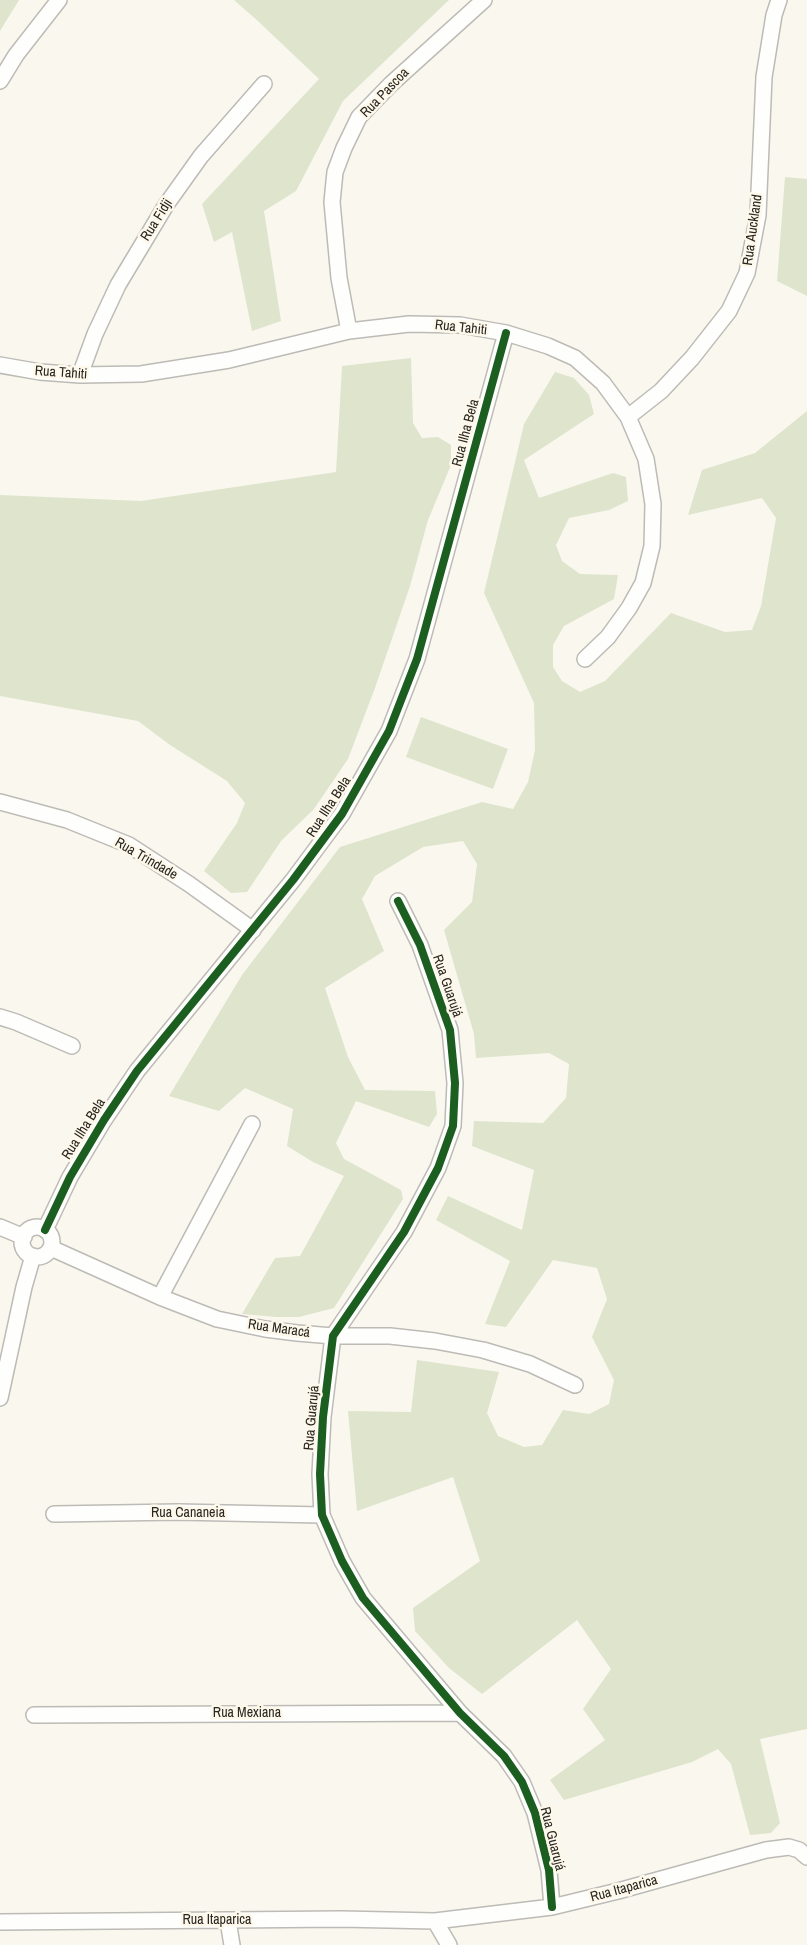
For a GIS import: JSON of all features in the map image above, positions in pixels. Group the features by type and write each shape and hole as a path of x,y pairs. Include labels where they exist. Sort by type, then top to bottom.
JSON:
{"street":[{"path":"0,81 16,55 59,0"},
{"name":"Rua Pascoa","path":"350,331 340,278 332,202 336,172 344,148 360,117 391,84 484,0"},
{"name":"Rua Auckland","path":"628,417 661,391 692,358 729,311 747,273 758,215 764,77 774,15 779,0"},
{"name":"Rua Fidji","path":"80,375 95,334 118,285 166,205 201,156 264,84"},
{"name":"Rua Tahiti","path":"0,365 40,372 80,375 141,374 219,362 350,331 418,324 460,325 506,334 548,346 575,358 603,383 628,417 646,459 653,504 652,546 643,583 629,608 608,637 585,659"},
{"name":"Rua Ilha Bela","path":"45,1230 70,1177 104,1120 137,1071 293,880 342,814 390,731 416,659 506,334"},
{"name":"Rua Trindade","path":"0,802 67,820 128,845 189,884 252,930"},
{"name":"Rua Guarujá","path":"398,901 426,960 450,1030 455,1083 453,1126 438,1168 404,1232 333,1336 323,1417 320,1474 322,1515 342,1561 362,1598 460,1713 504,1756 522,1782 535,1813 549,1870 552,1907"},
{"path":"0,1017 72,1046"},
{"path":"160,1297 252,1124"},
{"path":"0,1227 24,1237"},
{"path":"40,1228 45,1230 51,1237 51,1248 43,1256 29,1254 23,1247 24,1237 30,1229 40,1228"},
{"name":"Rua Maracá","path":"51,1248 160,1297 236,1323 265,1329 333,1336 390,1336 435,1341 483,1350 530,1364 575,1385"},
{"path":"0,1398 24,1288 33,1256"},
{"name":"Rua Cananeia","path":"54,1514 178,1512 322,1515"},
{"name":"Rua Mexiana","path":"34,1715 460,1713"},
{"name":"Rua Itaparica","path":"0,1922 341,1919 435,1921 552,1907 618,1891 766,1850 789,1847 799,1850 807,1857"},
{"path":"228,1921 232,1945"},
{"path":"435,1921 449,1945"}],"green space":[{"path":"0,0 19,0 0,31"},
{"path":"234,0 449,0 343,101 296,191 264,211 281,321 252,331 232,232 214,242 202,204 319,79"},
{"path":"785,177 807,179 807,296 777,281"},
{"path":"411,358 413,423 422,438 438,437 451,445 451,465 428,520 410,586 348,759 314,809 281,841 247,892 231,893 204,871 237,823 245,803 227,781 170,745 138,721 0,696 0,495 141,501 336,472 342,366"},
{"path":"555,372 574,378 589,395 594,414 524,460 539,498 613,473 626,477 628,501 609,510 569,518 556,545 562,561 580,574 618,575 614,599 564,626 553,645 553,667 562,681 580,692 605,681 671,613 725,632 752,630 761,606 776,518 762,498 688,515 702,470 755,453 807,411 807,1729 760,1739 780,1823 771,1833 750,1835 731,1764 718,1749 692,1762 564,1800 550,1780 605,1740 583,1709 611,1669 577,1620 482,1694 449,1668 415,1631 413,1608 480,1561 453,1477 357,1511 348,1411 411,1412 417,1360 499,1372 487,1413 498,1436 524,1447 542,1445 563,1410 589,1414 609,1404 614,1380 592,1337 607,1299 597,1268 553,1260 506,1327 485,1324 510,1261 436,1220 448,1196 522,1230 534,1170 472,1146 474,1121 543,1123 566,1098 569,1064 549,1053 476,1058 474,1034 444,930 472,902 477,864 463,841 423,847 375,876 362,899 384,951 325,988 348,1057 365,1090 435,1091 437,1114 429,1127 356,1101 336,1143 344,1159 401,1190 403,1199 334,1308 299,1317 242,1314 275,1258 300,1256 344,1176 313,1162 287,1146 293,1109 245,1088 219,1111 169,1096 242,975 340,847 482,802 513,809 528,782 535,750 534,703 484,593 524,424"},
{"path":"421,717 508,749 493,789 406,757"}],"cycle path":[{"path":"45,1230 70,1177 104,1120 137,1071 293,880 342,814 389,731 417,659 506,333"},
{"path":"398,901 420,945 450,1030 455,1083 453,1126 438,1168 404,1232 333,1336 323,1417 320,1474 322,1515 342,1561 363,1598 460,1713 504,1756 522,1782 535,1813 549,1870 552,1907"}]}
